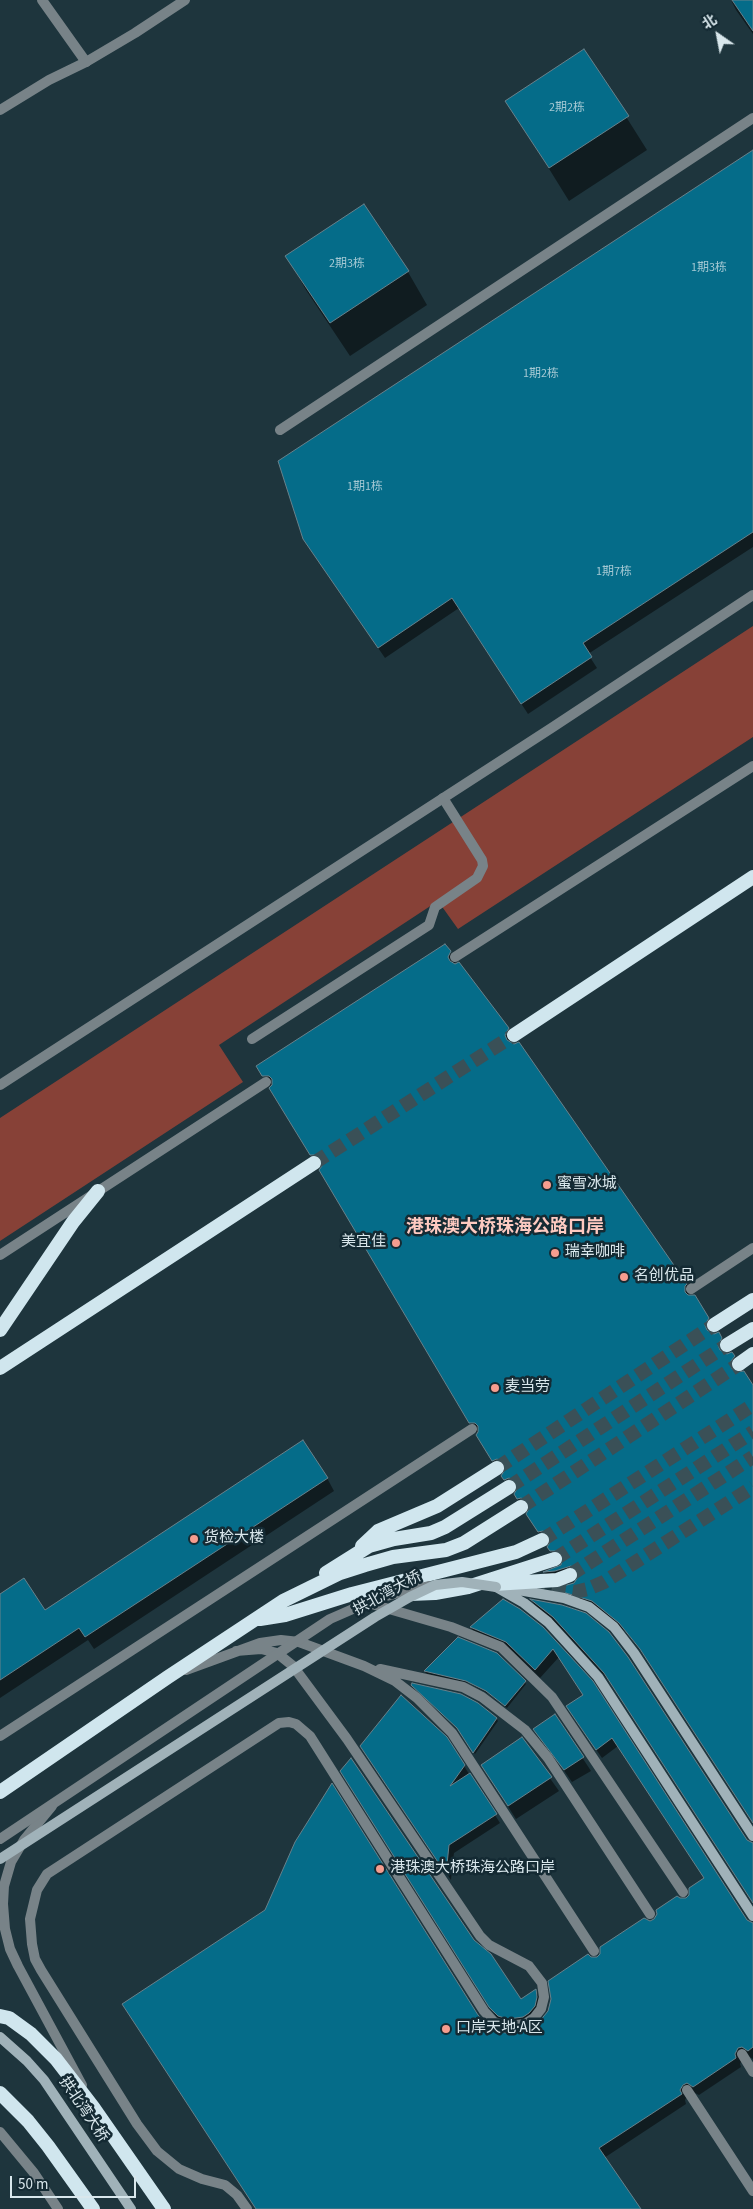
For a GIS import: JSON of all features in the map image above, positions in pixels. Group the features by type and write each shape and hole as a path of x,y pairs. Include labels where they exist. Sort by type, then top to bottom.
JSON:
{"highway":[{"path":"514,1035 753,877"},
{"path":"0,1368 314,1163"},
{"path":"0,1330 73,1222 98,1191"},
{"path":"714,1325 753,1300"},
{"path":"727,1345 753,1328"},
{"path":"739,1364 753,1354"},
{"path":"284,1608 351,1556 378,1531 437,1506 497,1468"},
{"path":"351,1556 382,1541 418,1536 445,1527 509,1487"},
{"path":"284,1608 340,1573 394,1557 446,1550 464,1543 521,1507"},
{"path":"0,1792 253,1620 284,1608 352,1594 516,1552 542,1540"},
{"path":"468,1587 555,1559"},
{"path":"284,1608 435,1593 468,1587 557,1580 570,1575"},
{"path":"3,2015 31,2034 56,2059 93,2107 164,2209"},
{"path":"0,2092 28,2121 92,2209"},
{"path":"76,2185 87,2209"}],"main road":[{"name":"拱北湾大桥","path":"0,1859 375,1617 435,1585 462,1582 496,1587 524,1603 548,1622 598,1677 753,1916"},
{"path":"496,1587 528,1590 564,1598 589,1607 614,1627 634,1653 753,1836"},
{"name":"拱北湾大桥","path":"0,2037 27,2061 44,2080 131,2209"}],"street":[{"path":"42,0 86,62"},
{"path":"0,110 49,80 86,62 136,33 185,0"},
{"path":"280,430 753,118"},
{"path":"0,1085 753,595"},
{"path":"455,957 753,766"},
{"path":"252,1039 429,925 435,907 476,878 483,866 482,860 443,798"},
{"path":"0,1255 266,1082"},
{"path":"691,1289 753,1248"},
{"path":"0,1736 472,1429"},
{"path":"0,1839 330,1619 378,1598 435,1585"},
{"path":"358,1600 451,1627 501,1647 552,1697 683,1892"},
{"path":"168,1677 260,1643 281,1640 299,1642 364,1666 402,1686 417,1698 452,1733 594,1951"},
{"path":"236,1651 261,1649 277,1653 293,1666 347,1739 480,1936 489,1946 529,1966 542,1983 544,1997 541,2009 534,2018 525,2024 507,2026 494,2022 489,2017 310,1736 296,1724 289,1722 279,1723 47,1874 37,1890 30,1919 35,1959 41,1970 137,2124 157,2151 179,2169 202,2179 225,2185 237,2194 246,2209"},
{"path":"364,1666 463,1687 482,1697 512,1718 525,1730 548,1758 650,1914"},
{"path":"53,1805 24,1840 11,1862 4,1886 2,1904 5,1929 18,1966 93,2107"},
{"path":"742,2054 753,2072"},
{"path":"687,2090 753,2191"},
{"path":"0,2132 34,2172 58,2209"}],"shaded area":[{"path":"753,626 753,737 458,929 438,901 219,1045 243,1082 0,1241 0,1118"}],"building":[{"path":"732,0 753,0 753,31"},
{"path":"584,49 629,116 549,168 505,101"},
{"path":"753,150 753,532 583,643 592,657 521,704 452,598 378,648 303,539 278,461"},
{"path":"364,204 409,271 330,323 285,256"},
{"path":"445,944 451,951 448,957 450,961 455,964 459,962 509,1028 505,1035 507,1040 514,1044 519,1042 687,1284 685,1292 688,1295 695,1295 709,1318 705,1325 707,1330 714,1334 719,1332 722,1338 718,1345 720,1350 727,1354 732,1352 735,1356 731,1361 732,1369 736,1372 744,1371 753,1385 753,1823 640,1649 619,1623 592,1601 553,1589 574,1583 578,1577 578,1571 571,1566 555,1571 543,1572 561,1565 563,1556 557,1551 550,1551 547,1547 551,1541 550,1536 543,1531 538,1532 526,1514 530,1507 528,1502 521,1498 517,1499 514,1494 518,1487 516,1482 509,1478 504,1480 501,1476 506,1468 504,1463 497,1459 492,1461 476,1435 478,1426 475,1423 469,1423 319,1170 322,1166 322,1159 317,1155 310,1155 269,1088 272,1085 272,1079 269,1076 262,1076 256,1066"},
{"name":"货检大楼","path":"303,1440 328,1478 85,1637 79,1628 0,1680 0,1594 24,1578 45,1610"},
{"name":"港珠澳大桥珠海公路口岸","path":"503,1599 520,1609 543,1627 593,1681 747,1920 753,1923 753,2047 748,2051 742,2047 738,2048 735,2054 736,2058 693,2087 687,2083 683,2085 680,2090 682,2094 599,2148 641,2209 256,2209 122,2004 265,1910 295,1842 332,1783 478,2015 489,2027 505,2033 526,2031 539,2022 548,2011 551,1999 548,1981 588,1954 591,1957 597,1957 600,1954 600,1947 644,1918 650,1921 654,1919 657,1914 656,1910 677,1896 686,1898 689,1895 689,1888 704,1878 612,1738 596,1750 566,1706 583,1695 553,1649 535,1670 506,1642 470,1627"},
{"path":"530,1599 562,1605 586,1613 609,1632 628,1657 747,1840 753,1843 753,1903 604,1673 553,1617"},
{"path":"458,1637 497,1653 526,1681 505,1706 486,1691 466,1681 424,1671"},
{"path":"412,1683 461,1694 478,1703 497,1718 473,1753 457,1728 411,1685"},
{"path":"401,1695 447,1737 465,1765 450,1786 470,1773 497,1814 449,1845 446,1874 360,1746"},
{"path":"555,1714 584,1757 564,1770 533,1729"},
{"path":"522,1737 552,1777 508,1806 481,1765"},
{"path":"351,1758 474,1940 491,1954 521,1999 536,1989 535,2006 529,2013 523,2017 508,2019 498,2016 489,2007 340,1771"}],"tunnel":[{"path":"314,1163 514,1035"},
{"path":"497,1468 714,1325"},
{"path":"509,1487 727,1345"},
{"path":"521,1507 739,1364"},
{"path":"542,1540 753,1405"},
{"path":"555,1559 753,1432"},
{"path":"570,1575 753,1457"},
{"path":"531,1585 575,1592 604,1582 753,1487"}],"place":[{"name":"蜜雪冰城","path":"547,1185"},
{"name":"美宜佳","path":"396,1243"},
{"name":"瑞幸咖啡","path":"555,1253"},
{"name":"名创优品","path":"624,1277"},
{"name":"麦当劳","path":"495,1388"},
{"name":"货检大楼","path":"194,1539"},
{"name":"港珠澳大桥珠海公路口岸","path":"380,1869"},
{"name":"口岸天地·A区","path":"446,2029"}],"district":[{"name":"港珠澳大桥珠海公路口岸","path":"505,1228"}]}
